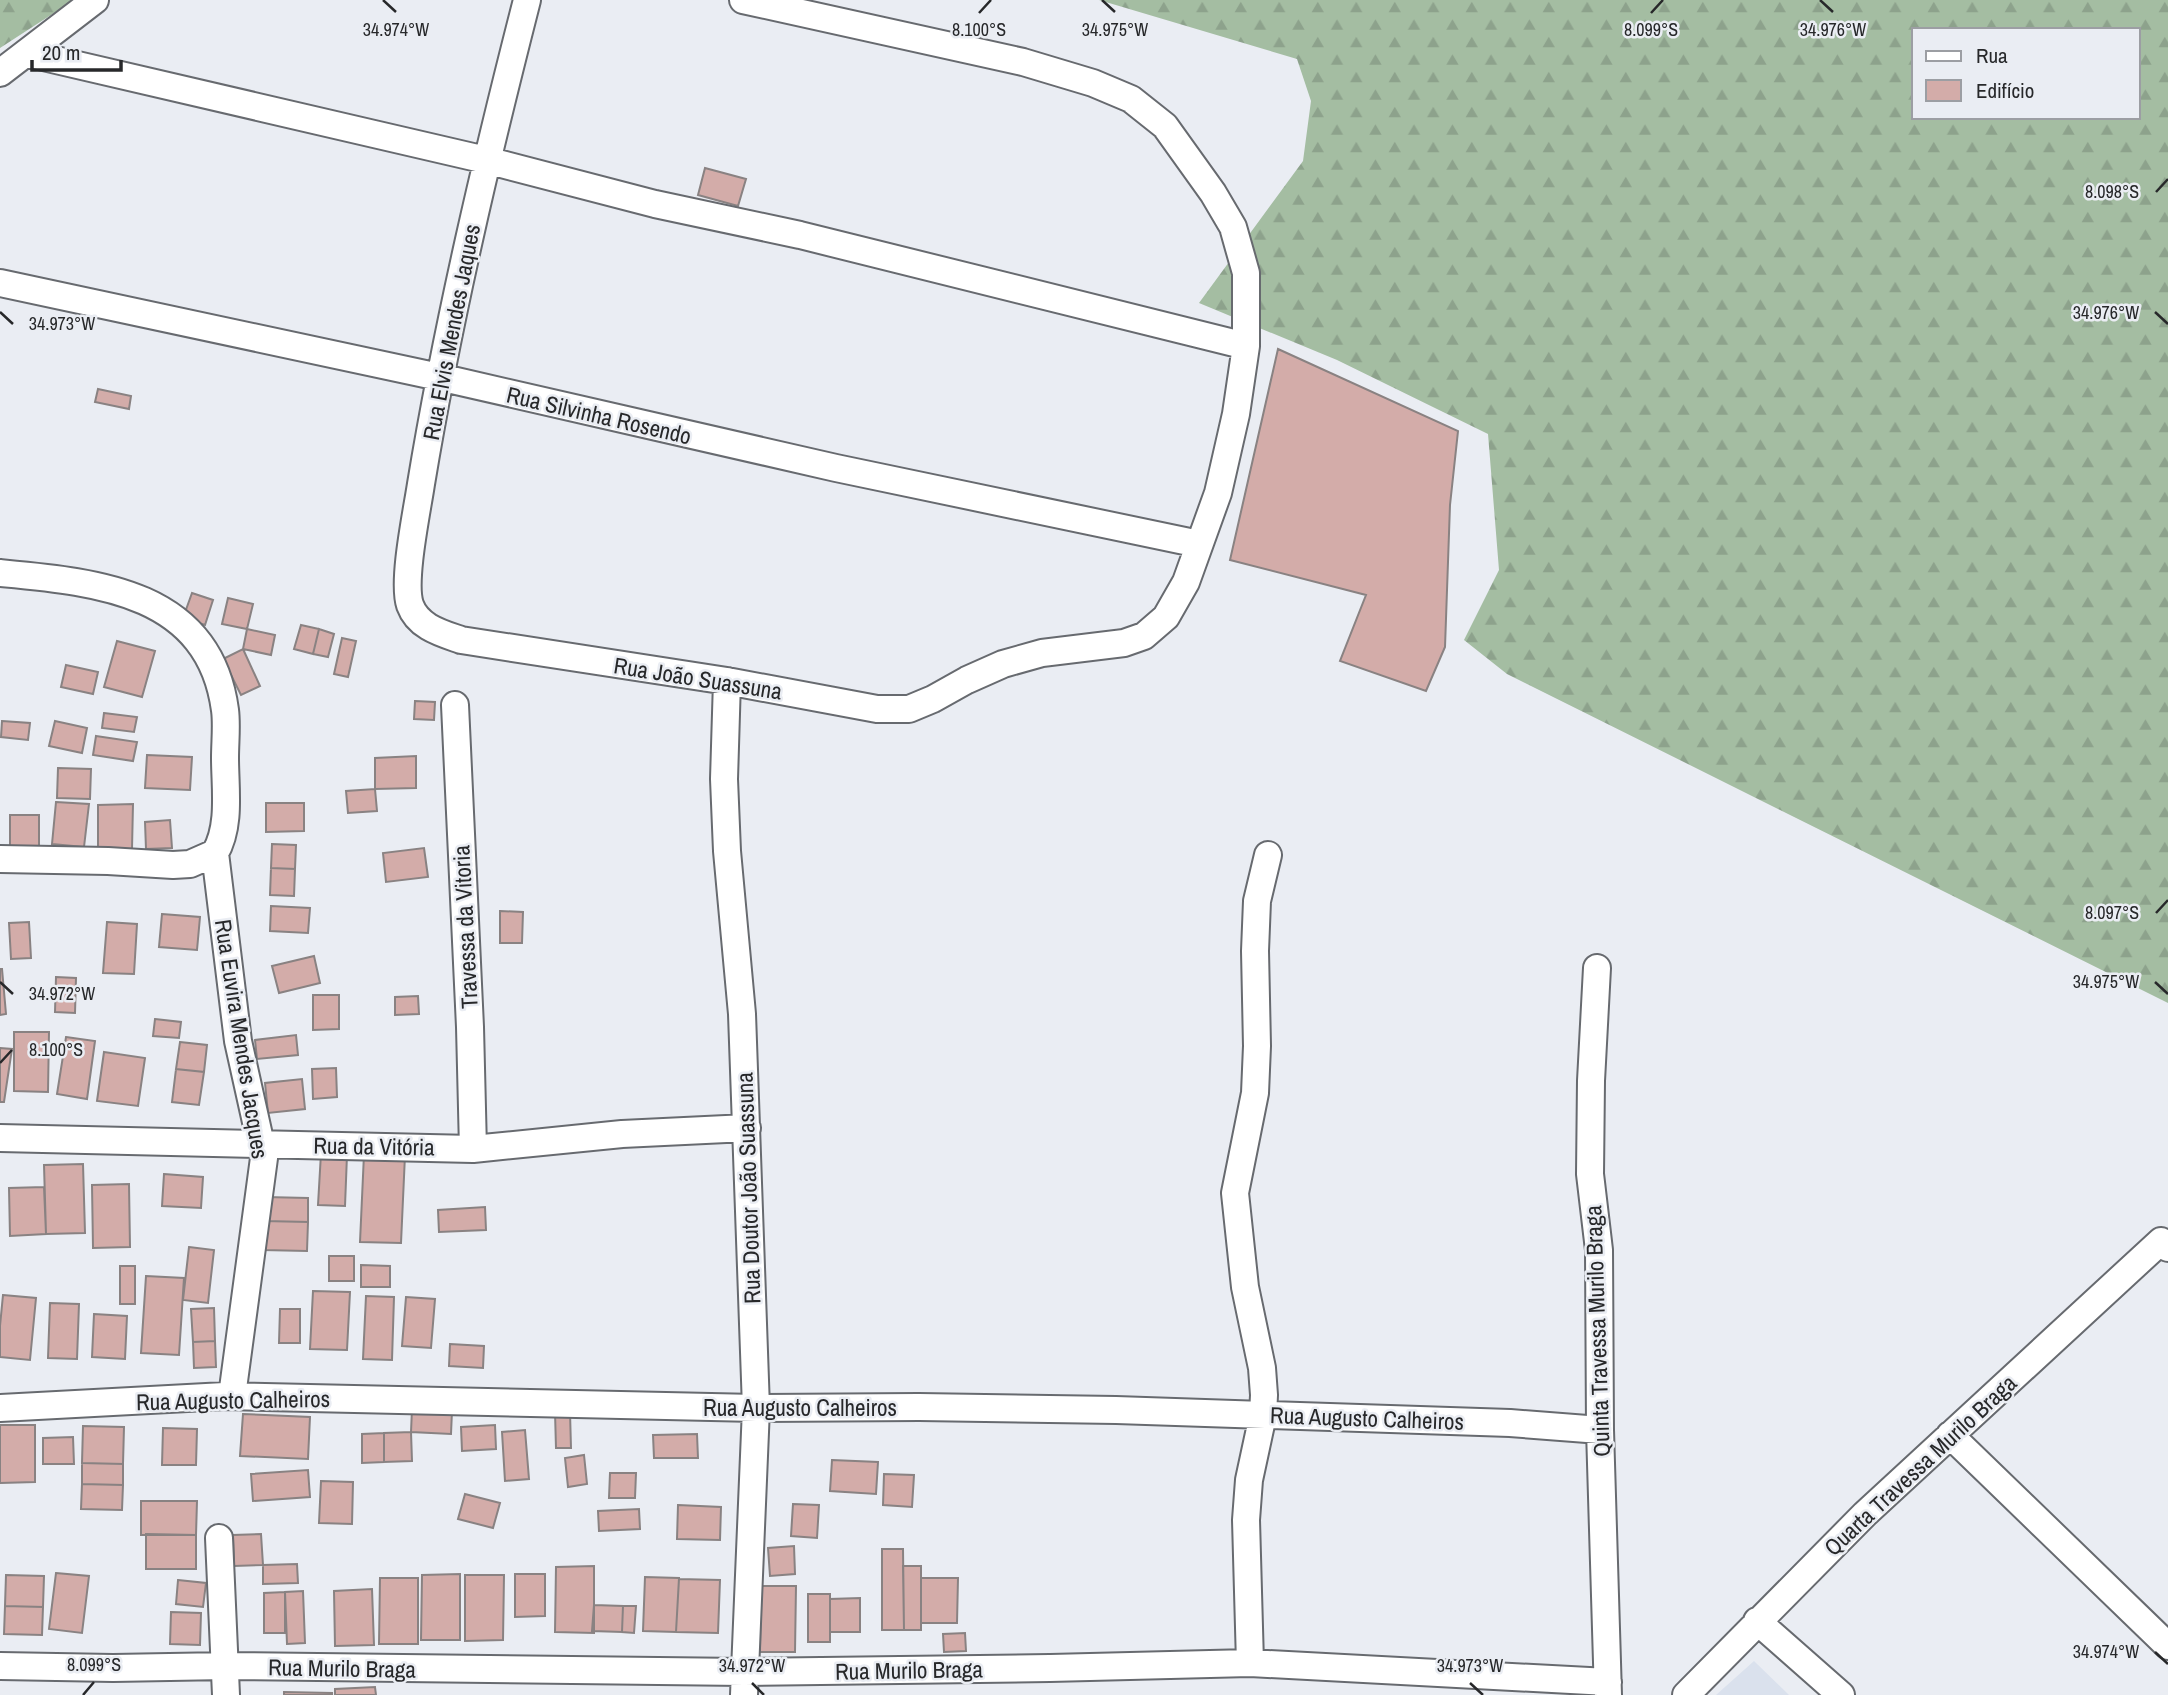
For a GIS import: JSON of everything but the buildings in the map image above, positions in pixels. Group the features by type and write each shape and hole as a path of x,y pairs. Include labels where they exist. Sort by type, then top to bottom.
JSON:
{"street":[{"path":"0,73 94,0"},
{"name":"Rua Elvis Mendes Jaques","path":"461,640 433,631 418,619 410,604 408,577 412,537 439,377 486,160 527,0"},
{"name":"Rua João Suassuna","path":"461,640 727,681 877,709 909,709 1003,664 1042,653 1124,643 1144,636 1166,617 1186,582 1218,493 1236,414 1247,346 1245,273 1233,227 1213,193 1166,126 1131,99 1093,83 1023,62 753,2"},
{"path":"26,54 486,160 655,204 800,235 1247,346"},
{"name":"Rua Silvinha Rosendo","path":"0,283 439,377 836,468 1199,544"},
{"name":"Rua Euvira Mendes Jacques","path":"0,573 69,579 113,589 147,602 180,622 202,645 215,670 225,710 225,825 222,841 215,853 238,1041 264,1158 232,1396"},
{"name":"Rua Doutor João Suassuna","path":"727,681 724,779 727,851 742,1014 756,1408 744,1684"},
{"name":"Travessa da Vitoria","path":"455,705 473,1149"},
{"path":"0,859 190,864 215,853"},
{"path":"1250,1663 1246,1520 1249,1480 1263,1415 1262,1368 1245,1287 1235,1193 1255,1093 1257,901 1268,855"},
{"name":"Quinta Travessa Murilo Braga","path":"1597,968 1591,1081 1590,1174 1599,1250 1600,1430 1608,1689"},
{"name":"Rua da Vitória","path":"0,1138 473,1149 622,1134 747,1128"},
{"name":"Quarta Travessa Murilo Braga","path":"1686,1695 1865,1514 2165,1245"},
{"name":"Rua Augusto Calheiros","path":"0,1408 232,1396 756,1408 932,1407 1263,1415 1510,1423 1600,1430"},
{"path":"1950,1435 2168,1646"},
{"path":"219,1538 226,1695"},
{"path":"1758,1621 1841,1695"},
{"name":"Rua Murilo Braga","path":"0,1666 226,1666 744,1684 1050,1668 1250,1663 1608,1689"}],"shaded area":[{"path":"1754,1661 1789,1695 1716,1695"}],"green space":[{"path":"0,0 74,0 0,48"},
{"path":"1099,0 2168,0 2168,1003 1507,674 1464,640 1499,570 1488,434 1337,360 1199,303 1303,161 1311,101 1297,59"}]}
